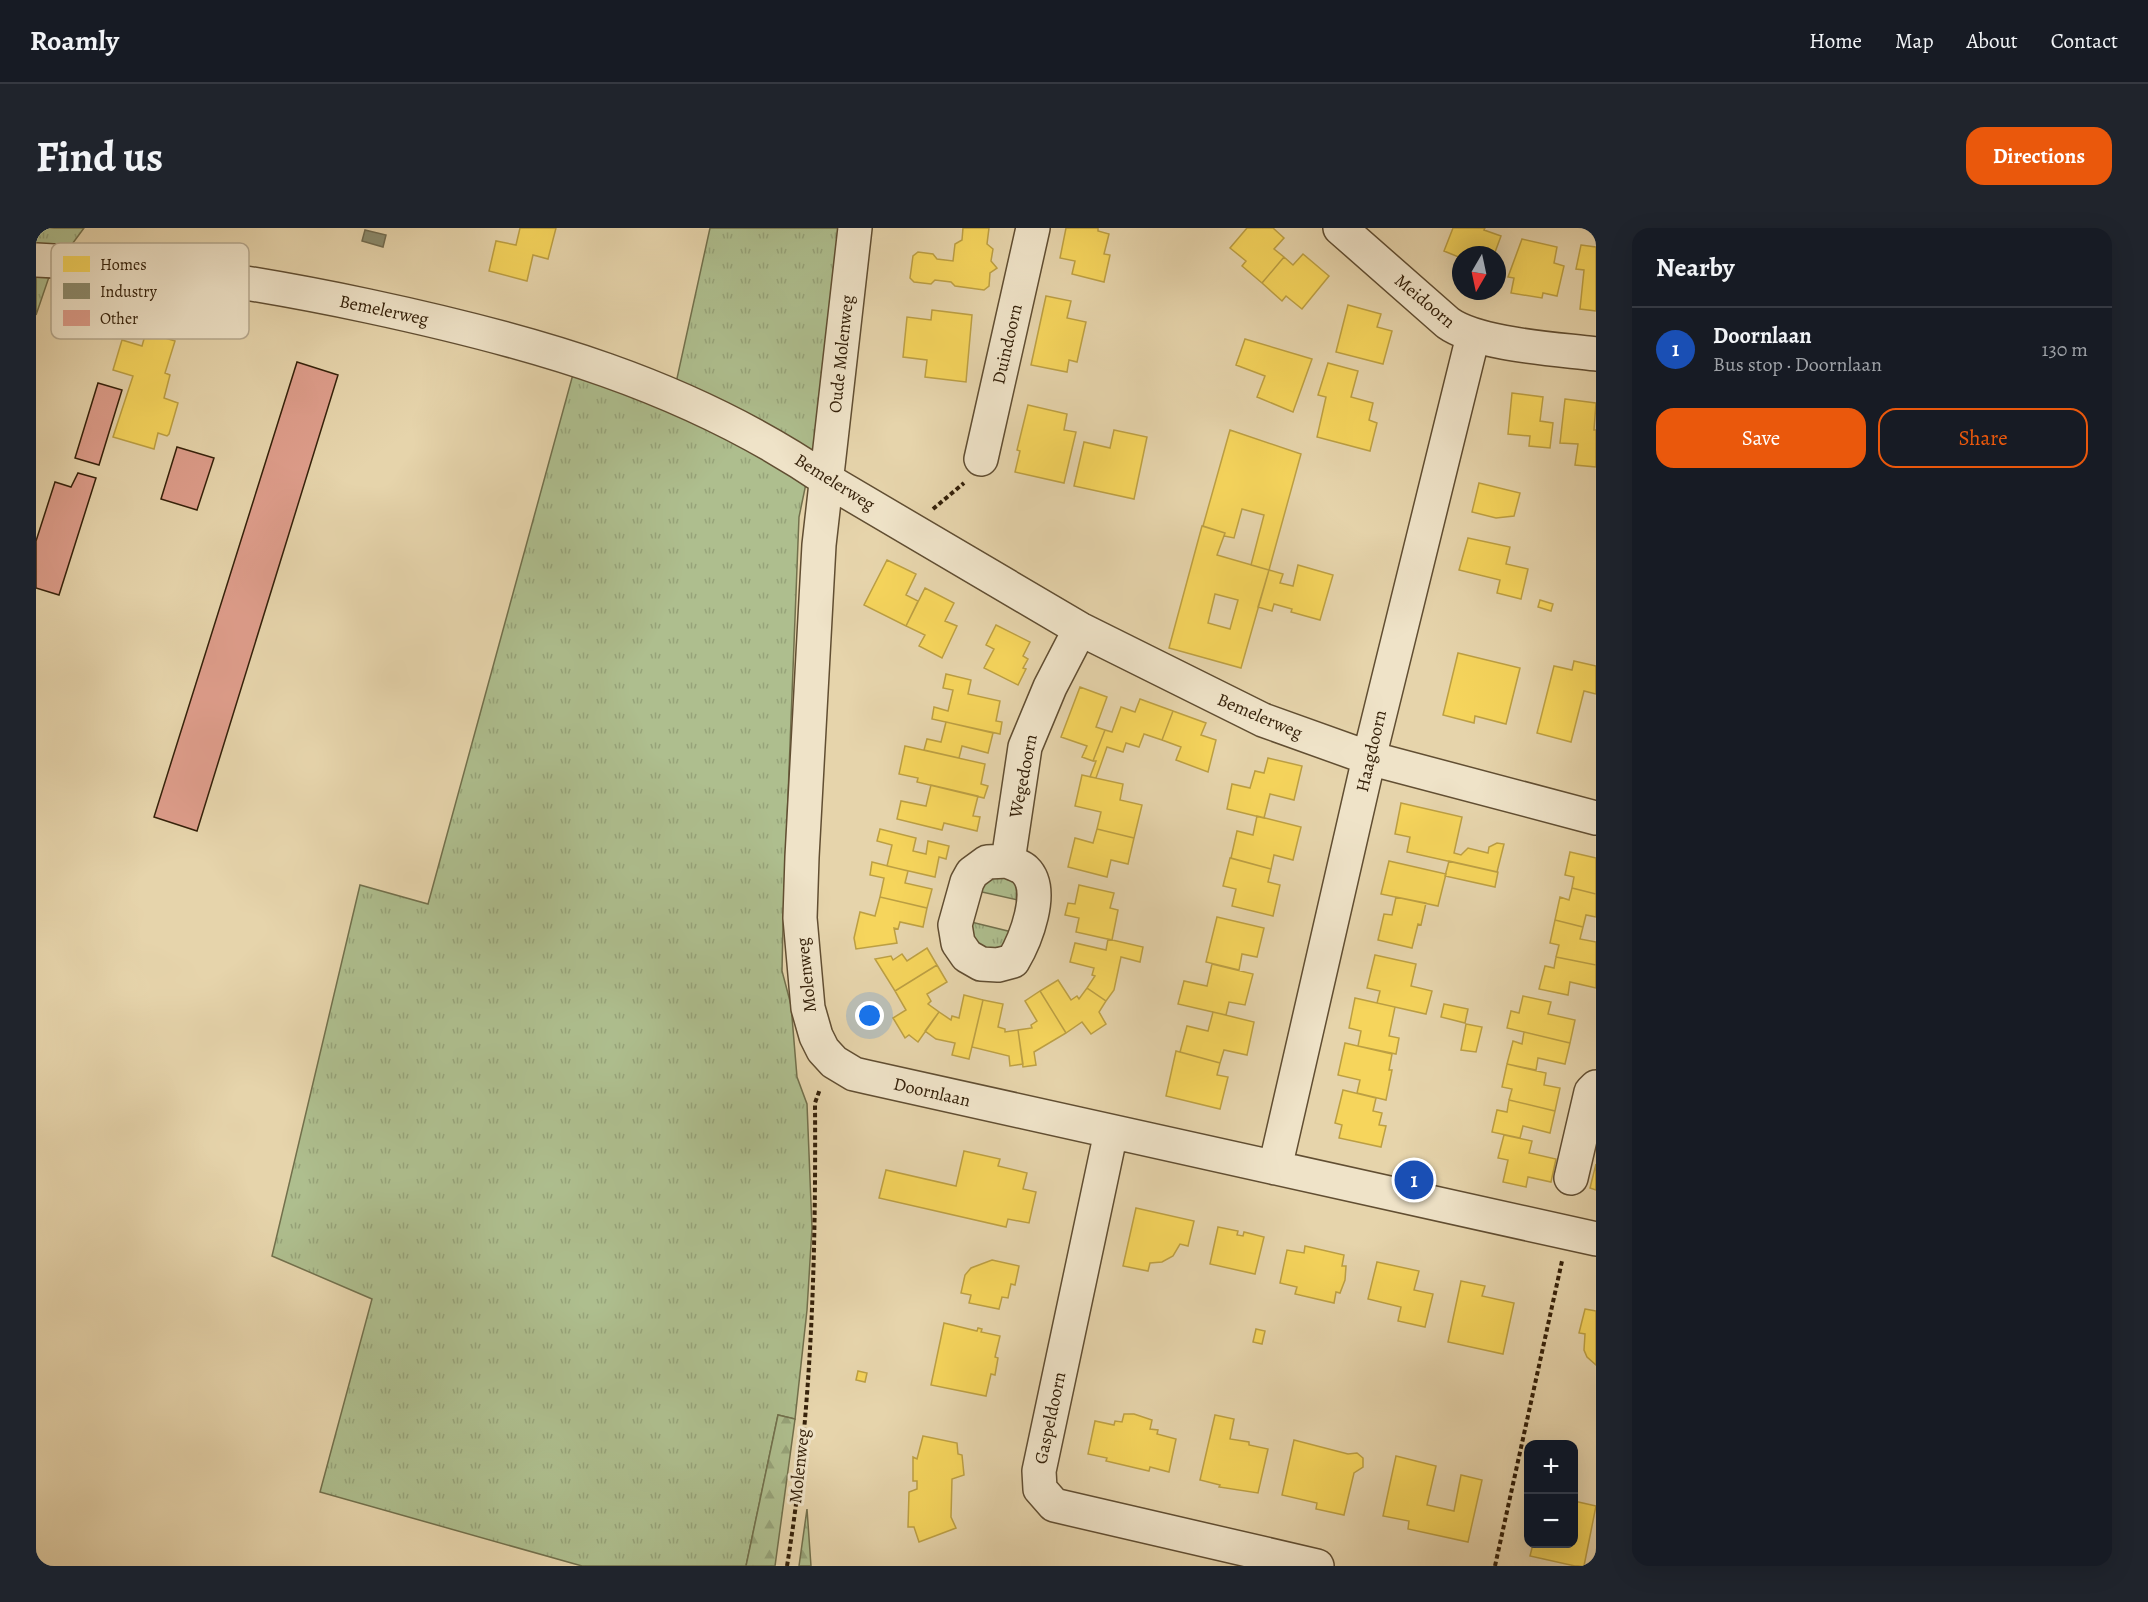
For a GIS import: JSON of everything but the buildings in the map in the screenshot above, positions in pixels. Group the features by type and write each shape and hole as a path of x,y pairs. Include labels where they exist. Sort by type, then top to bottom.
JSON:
{"street":[{"name":"Oude Molenweg","path":"827,480 855,228"},
{"name":"Duindoorn","path":"981,459 1033,228"},
{"name":"Meidoorn","path":"1340,228 1448,323 1473,336 1596,354"},
{"name":"Bemelerweg","path":"36,260 51,261"},
{"name":"Bemelerweg","path":"249,283 299,291 416,316 544,348 603,367 701,408 789,454 827,480 1080,629 1263,720 1369,758 1596,818"},
{"name":"Haagdoorn","path":"1275,1168 1369,758 1473,336"},
{"name":"Molenweg","path":"827,480 819,544 800,918 803,965 811,1023 823,1050 834,1062"},
{"name":"Wegedoorn","path":"1008,861 1025,747 1050,687 1080,629"},
{"name":"Doornlaan","path":"834,1062 854,1074 1582,1236"},
{"path":"1571,1178 1591,1092 1596,1087"},
{"name":"Gaspeldoorn","path":"1111,1132 1039,1471 1040,1489 1054,1505 1317,1566"}],"path":[{"path":"919,533 929,513 971,477 974,465 981,459"},
{"name":"Molenweg","path":"787,1566 800,1467 809,1360 816,1200 815,1103 824,1076 834,1062"},
{"path":"1495,1566 1582,1236"}],"green space":[{"path":"36,228 84,228 73,243 51,243 51,273 36,315"},
{"path":"710,228 843,228 827,383 799,517 783,923 782,971 791,1005 797,1077 807,1104 812,1228 807,1310 795,1419 778,1415 746,1566 582,1566 320,1492 372,1299 272,1256 360,885 428,904 581,345 676,383"},
{"path":"1012,875 1023,901 973,890 981,877"},
{"path":"967,921 1016,933 1001,950 977,948"},
{"path":"778,1415 795,1419 775,1566 746,1566"},
{"path":"807,1509 811,1566 799,1566"}],"place":[{"name":"Doornlaan","path":"1414,1180"}]}
